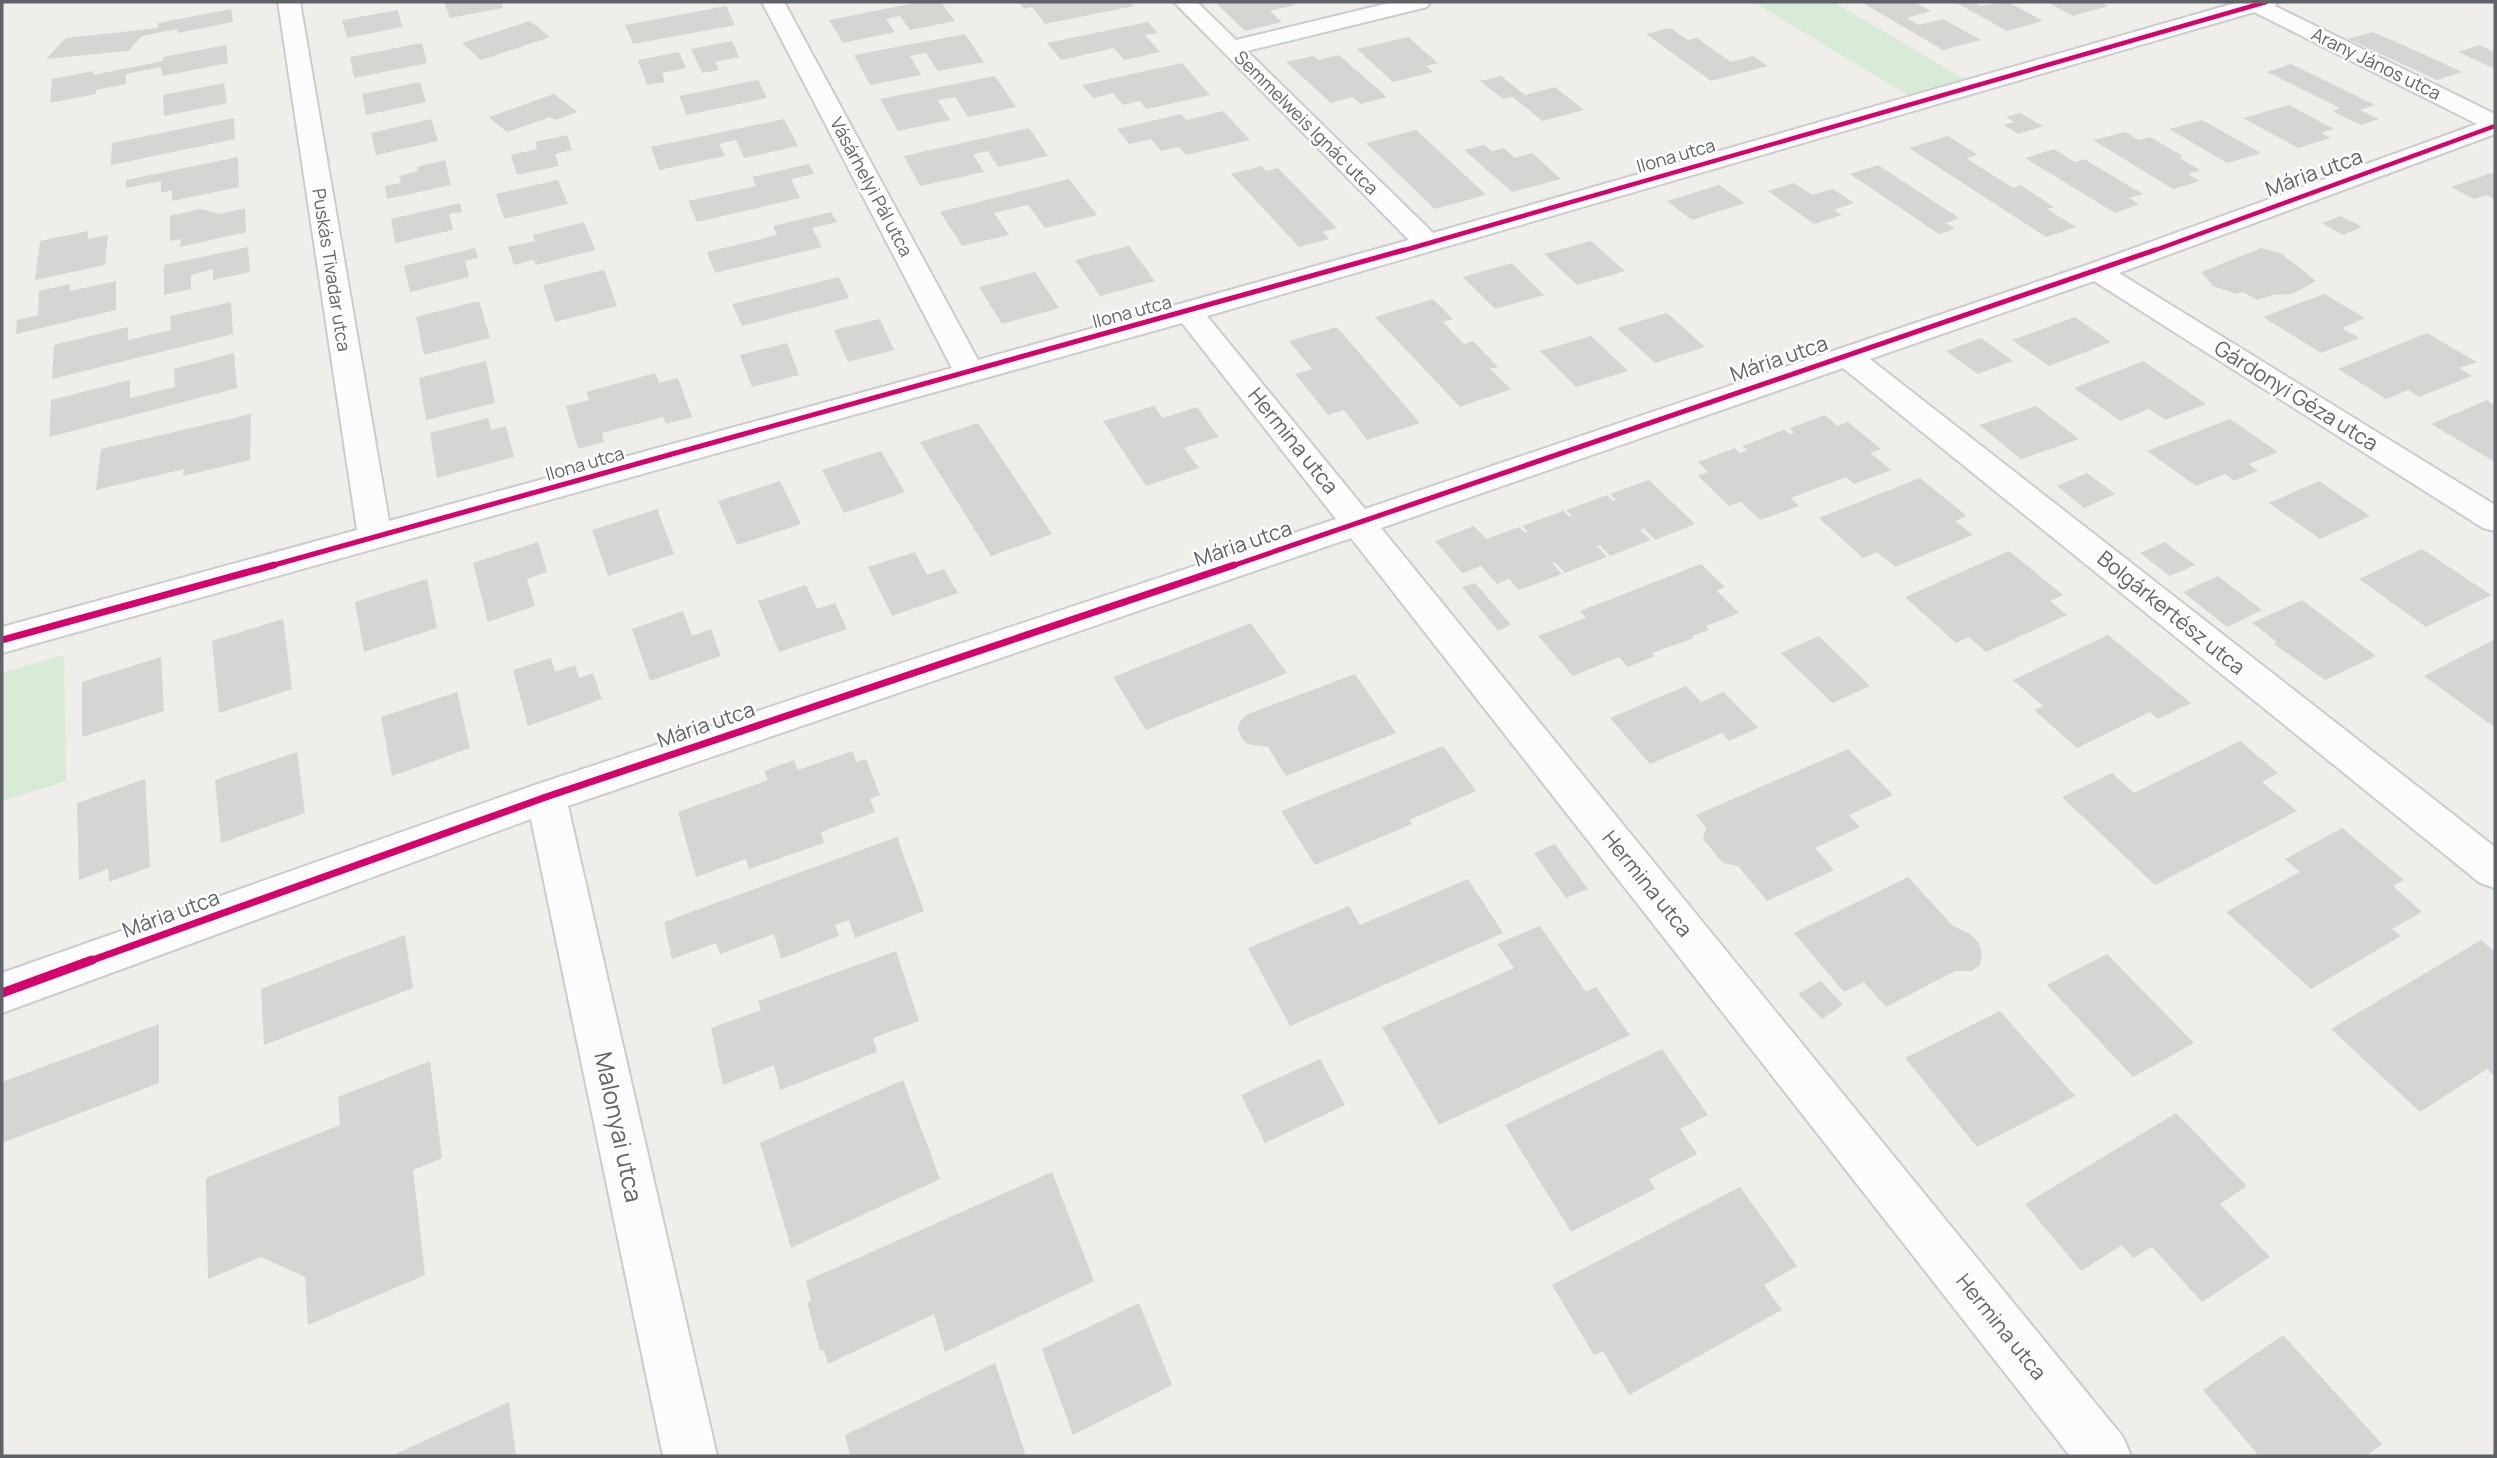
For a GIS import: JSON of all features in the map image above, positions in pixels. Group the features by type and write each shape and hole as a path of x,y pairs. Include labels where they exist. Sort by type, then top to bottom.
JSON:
{"street":[{"name":"Puskás Tivadar utca","path":"289,2 374,539"},
{"name":"Vásárhelyi Pál utca","path":"773,2 970,373"},
{"name":"Semmelweis Ignác utca","path":"1185,2 1428,244"},
{"path":"1230,48 1390,5 1419,2"},
{"name":"Ilona utca","path":"2,640 1189,312 2258,3"},
{"name":"Arany János utca","path":"2258,3 2495,125"},
{"name":"Mária utca","path":"2,993 546,797 2097,271 2495,125"},
{"name":"Gárdonyi Géza utca","path":"2097,271 2495,520"},
{"name":"Hermina utca","path":"1189,312 2104,1456"},
{"name":"Bolgárkertész utca","path":"1846,355 2495,871"},
{"name":"Malonyai utca","path":"546,797 690,1456"}],"green space":[{"path":"1754,2 1833,2 1966,80 1908,95"},
{"path":"64,655 66,781 2,801 2,673"}],"building":[{"path":"444,2 501,2 503,8 450,18"},
{"path":"920,2 941,2 955,21 910,30 900,16 886,19 895,32 843,43 829,20"},
{"path":"1018,2 1130,2 1134,6 1045,24 1032,7 1024,9"},
{"path":"1215,2 1291,2 1295,5 1270,11 1282,22 1245,31"},
{"path":"1861,2 1914,2 1931,11 1907,18 1919,25 1943,19 1981,40 1943,50"},
{"path":"1955,2 1973,2 1981,6 2008,2 2043,21 2007,31"},
{"path":"2047,2 2100,2 2108,6 2073,16"},
{"path":"726,6 735,25 633,44 625,25"},
{"path":"231,9 233,22 178,33 177,29 142,36 128,51 46,59 66,38 158,28 158,23"},
{"path":"398,10 402,27 347,38 342,20"},
{"path":"530,21 550,37 481,60 462,43"},
{"path":"1148,22 1158,33 1145,35 1160,52 1124,60 1114,48 1061,60 1047,43"},
{"path":"1670,28 1688,40 1697,38 1731,62 1753,56 1768,66 1711,81 1646,34"},
{"path":"2373,32 2462,72 2437,80 2348,39"},
{"path":"965,34 984,62 938,71 926,53 910,56 921,75 870,85 854,55"},
{"path":"1408,37 1438,63 1426,66 1433,72 1393,82 1357,49"},
{"path":"732,41 739,57 715,62 719,70 702,73 691,49"},
{"path":"422,43 427,63 354,78 350,57"},
{"path":"226,45 228,63 162,76 161,67 126,74 126,84 96,90 96,94 50,103 52,79 93,71 93,75 163,61 163,57"},
{"path":"2479,45 2495,52 2495,69 2458,52"},
{"path":"679,52 686,68 662,73 665,82 647,85 638,60"},
{"path":"1339,55 1387,97 1361,104 1353,97 1331,103 1286,62 1313,56 1319,60"},
{"path":"1182,63 1210,95 1146,109 1140,101 1123,105 1113,93 1093,98 1082,85"},
{"path":"2291,64 2375,105 2360,110 2379,119 2361,125 2332,111 2340,108 2267,72"},
{"path":"995,76 1016,107 968,117 955,97 938,100 950,120 898,131 880,99"},
{"path":"1501,76 1525,95 1555,87 1584,110 1542,121 1513,97 1503,99 1480,81"},
{"path":"758,80 767,98 687,115 679,96"},
{"path":"420,82 426,102 366,115 362,94"},
{"path":"224,83 227,103 164,116 163,95"},
{"path":"554,94 578,112 555,120 550,117 507,132 489,117"},
{"path":"2289,105 2334,129 2321,133 2331,138 2298,148 2243,118"},
{"path":"1223,111 1250,140 1186,155 1179,147 1161,151 1151,139 1129,144 1117,129 1181,114 1187,120"},
{"path":"2020,113 2043,126 2018,134 2004,125 2014,122 2006,117"},
{"path":"234,118 235,139 111,165 112,143"},
{"path":"431,119 438,141 376,155 371,133"},
{"path":"784,119 798,146 744,158 736,140 719,144 725,156 659,170 651,147"},
{"path":"2202,120 2261,153 2227,163 2169,129"},
{"path":"1029,128 1048,156 998,167 988,151 973,154 984,172 920,186 904,156"},
{"path":"1416,130 1486,195 1435,209 1366,143"},
{"path":"2125,132 2139,140 2150,137 2183,156 2179,158 2200,170 2188,174 2200,181 2173,189 2093,140"},
{"path":"567,135 572,150 555,154 559,166 517,175 511,155 537,149 535,142"},
{"path":"1948,136 1978,155 1966,158 2013,188 2020,185 2054,207 2047,209 2076,227 2046,237 1909,148"},
{"path":"1484,145 1492,151 1504,148 1515,158 1532,153 1561,179 1512,192 1464,150"},
{"path":"2054,149 2075,162 2084,159 2143,194 2129,198 2139,204 2115,213 2025,158"},
{"path":"238,157 239,187 172,201 172,190 161,193 161,181 126,188 126,180"},
{"path":"445,160 451,185 387,199 385,186 401,183 399,176 418,171 417,167"},
{"path":"809,164 814,174 791,179 800,198 697,222 688,201 756,186 752,177"},
{"path":"1878,165 1959,218 1946,223 1955,229 1939,234 1850,174"},
{"path":"1261,166 1266,171 1278,168 1337,228 1323,232 1329,239 1299,247 1231,174"},
{"path":"2495,172 2495,200 2487,195 2474,199 2451,187"},
{"path":"1069,179 1097,215 1045,228 1028,205 994,213 1009,235 962,246 940,212"},
{"path":"558,180 568,204 504,219 496,194"},
{"path":"1794,183 1812,195 1833,189 1854,203 1834,210 1842,215 1814,224 1768,191"},
{"path":"1719,185 1745,203 1692,220 1667,201"},
{"path":"460,203 462,212 449,214 453,230 395,243 391,219"},
{"path":"245,208 246,232 180,247 181,239 170,241 170,216 200,209 220,214"},
{"path":"831,212 837,222 812,228 822,247 715,273 707,252 777,235 773,226"},
{"path":"2341,216 2362,227 2343,235 2322,223"},
{"path":"584,222 595,250 536,265 534,260 514,265 508,247 535,241 533,235"},
{"path":"88,231 88,239 108,235 105,265 35,280 40,241"},
{"path":"1591,241 1625,271 1577,285 1544,254"},
{"path":"1129,246 1155,281 1100,296 1075,260"},
{"path":"248,247 250,272 213,280 213,269 191,275 191,289 164,295 164,265"},
{"path":"475,248 478,258 465,261 469,277 410,292 404,266"},
{"path":"2261,248 2282,254 2316,281 2292,294 2272,295 2257,300 2243,292 2237,294 2213,286 2201,272"},
{"path":"1512,263 1544,295 1495,309 1463,277"},
{"path":"604,270 617,306 555,322 543,285"},
{"path":"1035,272 1059,308 1002,324 979,287"},
{"path":"839,277 849,298 742,326 732,304"},
{"path":"116,281 116,310 16,334 17,320 38,315 39,291 70,284 70,291"},
{"path":"2324,294 2365,318 2342,328 2359,338 2321,353 2263,317"},
{"path":"1433,299 1453,319 1443,322 1464,344 1473,341 1498,367 1490,369 1511,389 1460,407 1375,317"},
{"path":"479,301 490,338 424,355 416,317"},
{"path":"231,302 233,334 52,379 54,345 128,327 128,340 171,330 170,316"},
{"path":"1667,313 1705,347 1655,363 1617,328"},
{"path":"2075,317 2111,342 2049,366 2012,340"},
{"path":"880,319 894,350 848,362 834,330"},
{"path":"1337,327 1420,423 1367,440 1344,410 1328,415 1295,374 1312,369 1289,341"},
{"path":"2427,333 2477,362 2459,368 2472,376 2419,397 2408,390 2386,399 2338,369"},
{"path":"1591,336 1628,371 1576,387 1540,351"},
{"path":"1981,338 2013,361 1978,374 1946,351"},
{"path":"787,343 799,375 752,387 740,355"},
{"path":"234,353 237,388 49,437 51,400 130,380 130,398 175,387 174,369"},
{"path":"486,361 495,403 426,420 419,378"},
{"path":"2143,361 2206,404 2165,420 2149,409 2120,421 2074,388"},
{"path":"655,373 659,383 678,378 692,417 666,424 663,417 602,433 604,442 578,449 566,406 589,400 586,392"},
{"path":"2487,400 2495,405 2495,462 2431,424"},
{"path":"1154,406 1163,418 1197,407 1219,437 1184,448 1199,468 1146,486 1103,421"},
{"path":"2036,406 2079,439 2021,459 1979,425"},
{"path":"251,414 250,460 183,476 184,469 96,490 101,449"},
{"path":"1825,415 1837,426 1848,422 1881,449 1870,453 1891,470 1854,484 1846,477 1791,498 1799,506 1760,520 1741,502 1729,506 1698,476 1708,472 1698,462 1735,448 1740,453 1747,450 1742,446 1784,430 1790,434 1794,433 1790,428"},
{"path":"488,418 491,430 506,426 514,457 437,478 430,433"},
{"path":"2230,419 2278,452 2249,464 2258,471 2234,481 2225,474 2196,486 2147,451"},
{"path":"978,423 1052,534 991,556 920,442"},
{"path":"881,451 905,492 844,513 822,470"},
{"path":"2087,473 2115,494 2084,508 2057,486"},
{"path":"1920,478 1967,516 1955,521 1973,535 1895,567 1877,552 1863,558 1819,518"},
{"path":"1649,480 1695,524 1655,540 1644,528 1640,530 1651,540 1610,556 1600,545 1597,546 1607,557 1565,573 1555,562 1552,563 1562,574 1519,590 1509,579 1497,584 1481,566 1462,573 1435,541 1474,526 1486,539 1519,527 1525,533 1528,532 1522,526 1563,511 1570,517 1572,516 1566,510 1607,495 1613,501 1616,500 1610,494"},
{"path":"780,481 801,524 737,545 718,501"},
{"path":"2319,481 2370,516 2320,539 2269,503"},
{"path":"657,509 674,554 608,576 592,530"},
{"path":"538,542 547,572 527,579 535,606 488,622 473,563"},
{"path":"2165,542 2195,565 2170,576 2140,553"},
{"path":"2422,549 2491,595 2426,627 2359,579"},
{"path":"2009,551 2063,595 2050,601 2067,615 1986,652 1969,637 1956,643 1905,597"},
{"path":"915,552 927,575 944,569 958,593 892,616 868,567"},
{"path":"1701,564 1725,587 1717,591 1739,613 1706,626 1709,630 1692,636 1694,638 1652,653 1655,656 1628,667 1619,657 1573,676 1538,636 1586,618 1580,611"},
{"path":"2218,576 2262,610 2227,627 2183,592"},
{"path":"427,579 437,628 364,652 355,602"},
{"path":"1475,583 1511,625 1498,631 1462,587"},
{"path":"806,585 817,609 835,603 847,629 779,652 758,601"},
{"path":"2302,600 2376,656 2325,680 2274,644 2277,642 2252,623"},
{"path":"683,611 692,636 711,629 721,656 650,681 632,629"},
{"path":"283,619 292,689 219,713 212,641"},
{"path":"1251,623 1287,673 1146,730 1113,677"},
{"path":"2108,635 2191,703 2158,719 2150,712 2077,748 2034,710 2043,706 2013,680"},
{"path":"1819,636 1870,686 1832,703 1781,653"},
{"path":"2495,639 2495,725 2493,726 2424,676"},
{"path":"161,657 164,711 82,737 82,682"},
{"path":"551,658 555,672 575,665 579,678 593,673 602,699 528,726 513,670"},
{"path":"1355,674 1396,733 1286,776 1268,747 1247,744 1241,737 1238,729 1240,721 1248,714"},
{"path":"1686,686 1701,702 1724,692 1758,728 1729,741 1722,733 1650,764 1610,718"},
{"path":"457,692 470,748 392,776 381,717"},
{"path":"2240,741 2278,773 2262,782 2297,811 2155,885 2062,797 2112,773 2134,793"},
{"path":"1443,746 1476,791 1409,820 1412,824 1315,865 1281,811"},
{"path":"1848,749 1893,795 1849,815 1860,827 1815,848 1834,870 1767,901 1738,866 1723,863 1703,839 1706,828 1696,815"},
{"path":"853,751 856,762 866,759 880,795 870,799 875,812 821,832 824,843 749,869 746,859 696,877 678,812 768,780 764,771 794,760 798,770"},
{"path":"297,752 305,813 221,843 215,780"},
{"path":"145,779 150,867 109,882 108,869 79,880 77,803"},
{"path":"2342,828 2404,880 2393,886 2422,912 2392,929 2401,936 2311,989 2226,912 2300,872 2285,859"},
{"path":"897,837 924,911 855,938 849,920 835,925 839,936 781,959 774,934 720,954 716,943 672,959 664,922"},
{"path":"1555,844 1588,889 1566,898 1534,853"},
{"path":"1908,877 1953,926 1970,934 1979,943 1982,954 1980,965 1972,971 1955,971 1886,1007 1864,982 1844,992 1794,933"},
{"path":"1468,879 1503,933 1290,1026 1248,948 1349,906 1360,925"},
{"path":"1540,926 1586,992 1596,987 1630,1035 1439,1125 1382,1027 1514,968 1497,944"},
{"path":"405,935 413,988 264,1045 261,989"},
{"path":"2481,940 2495,952 2495,1076 2487,1069 2420,1112 2331,1029"},
{"path":"896,951 919,1021 873,1038 877,1052 780,1090 774,1065 723,1085 711,1028 761,1010 758,1001"},
{"path":"2107,954 2194,1043 2133,1077 2047,985"},
{"path":"1821,981 1843,1005 1822,1019 1798,994"},
{"path":"2000,1011 2075,1096 1977,1147 1905,1058"},
{"path":"159,1024 159,1083 2,1143 2,1082"},
{"path":"1662,1049 1708,1115 1680,1129 1697,1154 1649,1179 1655,1189 1571,1232 1505,1125"},
{"path":"1320,1059 1345,1105 1265,1143 1241,1095"},
{"path":"430,1061 442,1158 413,1170 425,1275 308,1325 305,1277 261,1257 208,1279 206,1178 340,1125 338,1097"},
{"path":"903,1080 940,1179 791,1248 760,1143"},
{"path":"2176,1113 2247,1186 2220,1204 2270,1257 2202,1302 2152,1247 2133,1258 2122,1245 2081,1271 2025,1204"},
{"path":"1052,1172 1094,1281 945,1352 934,1314 828,1364 824,1350 820,1351 807,1302 811,1301 806,1281"},
{"path":"1740,1187 1797,1266 1764,1285 1782,1310 1629,1395 1603,1351 1594,1355 1552,1285"},
{"path":"1139,1303 1172,1385 1073,1435 1042,1349"},
{"path":"2283,1335 2382,1444 2366,1456 2259,1456 2203,1390"},
{"path":"995,1363 1026,1456 850,1456 845,1435"},
{"path":"509,1402 516,1456 391,1456"}],"cycle path":[{"path":"2,640 1189,312 2266,2"},
{"path":"2,993 546,797 2097,271 2495,126"}]}
